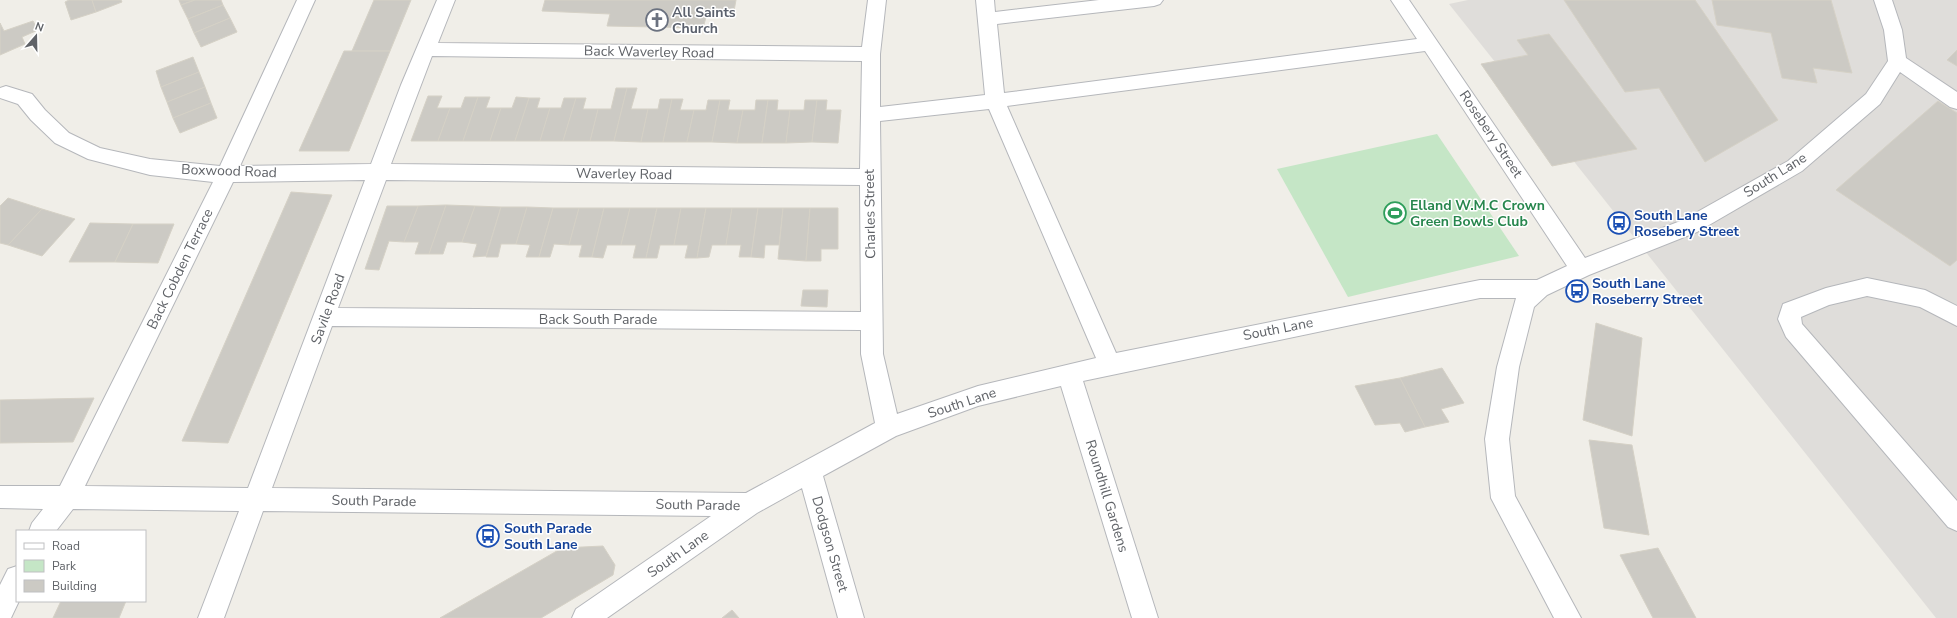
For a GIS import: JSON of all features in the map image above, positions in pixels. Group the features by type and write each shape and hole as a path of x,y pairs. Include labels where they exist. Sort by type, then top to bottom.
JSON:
{"street":[{"name":"Back Cobden Terrace","path":"42,530 67,498 227,173 306,0"},
{"name":"Savile Road","path":"211,618 257,500 411,85 446,0"},
{"name":"Charles Street","path":"878,0 871,54 870,177 872,354 888,428"},
{"path":"1110,364 995,101 985,9 1154,0"},
{"name":"Rosebery Street","path":"1400,0 1581,269"},
{"path":"1883,0 1893,30 1897,61 1957,102"},
{"path":"870,115 995,101 1431,44"},
{"name":"Back Waverley Road","path":"427,49 871,54"},
{"name":"South Lane","path":"585,618 748,505 888,428 978,396 1110,364 1480,289 1539,289 1581,269 1690,226 1795,166 1873,99 1897,61"},
{"name":"Boxwood Road","path":"6,93 25,98 38,115 62,138 95,154 150,167 211,174 379,172"},
{"name":"Waverley Road","path":"379,172 870,177"},
{"path":"1957,317 1925,299 1867,287 1826,297 1791,311 1789,319 1794,330 1957,519"},
{"path":"1539,289 1524,304 1508,367 1497,439 1503,498 1568,618"},
{"name":"Back South Parade","path":"325,317 872,321"},
{"name":"Roundhill Gardens","path":"1069,374 1145,618"},
{"name":"Dodgson Street","path":"810,471 851,618"},
{"name":"South Parade","path":"0,497 748,505"},
{"path":"0,612 16,580"}],"shaded area":[{"path":"1468,0 1957,0 1957,618 1936,618 1449,4"}],"green space":[{"name":"Elland W.M.C Crown Green Bowls Club","path":"1437,134 1519,256 1348,297 1277,169"}],"building":[{"path":"69,0 92,0 96,12 71,20 65,2"},
{"path":"92,0 121,0 122,2 96,12"},
{"path":"179,0 195,0 181,5"},
{"path":"195,0 221,0 223,5 188,19 181,5"},
{"path":"374,0 411,0 390,51 352,51"},
{"name":"All Saints Church","path":"545,0 736,0 734,11 708,10 703,28 607,26 610,14 542,11"},
{"path":"1564,0 1695,0 1778,120 1705,162 1659,88 1625,92"},
{"path":"1712,0 1831,0 1852,73 1813,68 1817,83 1782,78 1771,33 1717,25"},
{"path":"223,5 230,18 194,33 188,19"},
{"path":"230,18 237,32 201,47 194,33"},
{"path":"33,21 38,30 22,37 25,44 0,55 0,23 4,31"},
{"path":"1549,34 1637,149 1552,166 1481,64 1528,55 1517,40"},
{"path":"1957,50 1957,66 1947,60"},
{"path":"344,51 390,51 349,151 299,151"},
{"path":"193,57 199,72 161,87 156,71"},
{"path":"199,72 205,87 167,102 161,87"},
{"path":"205,87 211,103 173,118 167,102"},
{"path":"616,88 627,88 614,141 590,141 598,109 611,109"},
{"path":"627,88 637,88 631,109 648,109 641,142 614,141"},
{"path":"428,96 442,96 437,108 450,108 438,141 411,141"},
{"path":"465,97 478,97 463,141 438,141 450,108 461,108"},
{"path":"478,97 490,97 486,108 501,108 490,141 463,141"},
{"path":"516,97 529,98 515,141 490,141 501,108 512,108"},
{"path":"529,98 540,98 537,108 550,108 540,141 515,141"},
{"path":"564,98 576,98 563,141 540,141 550,108 561,108"},
{"path":"576,98 586,98 583,109 598,109 590,141 563,141"},
{"path":"660,99 672,99 663,142 641,142 648,109 658,109"},
{"path":"672,99 683,99 680,110 694,110 687,142 663,142"},
{"path":"708,100 720,100 712,142 687,142 694,110 706,110"},
{"path":"720,100 730,100 728,110 743,110 737,143 712,142"},
{"path":"756,100 768,100 762,143 737,143 743,110 755,110"},
{"path":"768,100 778,100 777,110 790,110 786,143 762,143"},
{"path":"805,100 817,100 812,142 786,143 790,110 804,110"},
{"path":"817,100 827,100 826,110 841,110 838,143 812,142"},
{"path":"1938,101 1957,113 1957,260 1950,266 1836,190"},
{"path":"211,103 217,118 180,133 173,118"},
{"path":"291,192 332,195 228,443 182,441"},
{"path":"8,198 42,209 8,245 0,243 0,206"},
{"path":"446,205 429,254 415,254 419,242 404,242 418,206"},
{"path":"446,205 475,206 462,242 447,242 443,254 429,254"},
{"path":"387,206 418,206 404,242 389,241 379,270 365,269"},
{"path":"475,206 501,207 486,256 473,257 477,244 462,242"},
{"path":"501,207 527,207 516,244 501,244 498,257 486,257"},
{"path":"527,207 553,208 539,257 526,257 530,245 516,244"},
{"path":"553,208 579,208 569,245 554,244 550,257 539,257"},
{"path":"579,208 604,208 592,257 579,257 582,245 569,245"},
{"path":"604,208 630,208 621,245 607,245 603,258 592,257"},
{"path":"630,208 657,208 646,258 633,258 636,245 621,245"},
{"path":"657,208 681,208 674,245 660,245 657,258 646,258"},
{"path":"681,208 706,208 697,258 685,258 688,245 674,245"},
{"path":"706,208 732,208 726,245 712,245 709,257 697,258"},
{"path":"732,208 758,208 751,257 739,257 741,245 726,245"},
{"path":"758,208 783,208 779,245 765,245 764,258 751,257"},
{"path":"783,208 810,208 806,261 778,259"},
{"path":"810,208 838,208 838,249 821,249 821,261 806,261"},
{"path":"42,209 75,219 42,256 8,245"},
{"path":"90,223 133,224 115,262 69,262"},
{"path":"133,224 174,224 158,263 115,262"},
{"path":"803,290 828,290 827,307 801,306"},
{"path":"1596,323 1642,338 1632,436 1583,420"},
{"path":"1442,368 1464,403 1441,409 1449,422 1425,427 1400,378"},
{"path":"1400,378 1425,427 1405,432 1400,423 1375,425 1355,386"},
{"path":"94,398 73,442 0,443 0,400"},
{"path":"1589,440 1632,445 1649,535 1604,528"},
{"path":"603,546 615,565 613,575 541,618 440,618 562,548"},
{"path":"1658,548 1696,618 1653,618 1620,555"},
{"path":"61,602 126,602 119,618 53,618"},
{"path":"732,610 739,618 722,618"}],"place":[{"name":"All Saints Church","path":"657,20"},
{"name":"Elland W.M.C Crown Green Bowls Club","path":"1395,213"},
{"name":"South Lane Rosebery Street","path":"1619,223"},
{"name":"South Lane Roseberry Street","path":"1577,291"},
{"name":"South Parade South Lane","path":"488,536"}]}
